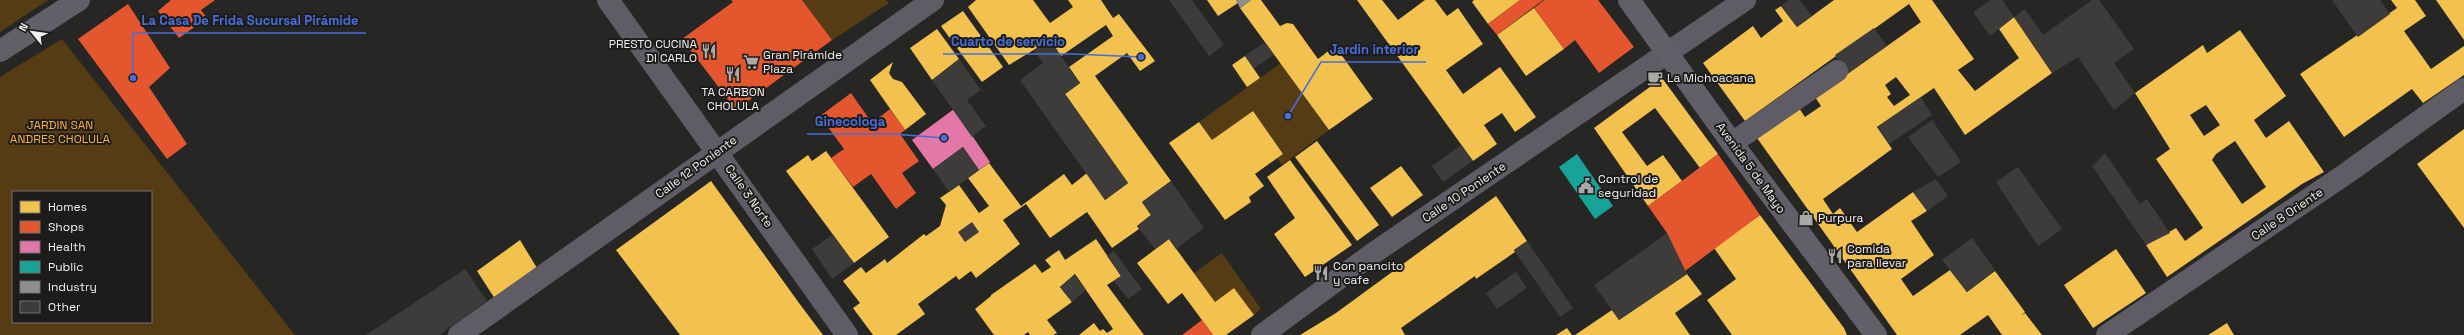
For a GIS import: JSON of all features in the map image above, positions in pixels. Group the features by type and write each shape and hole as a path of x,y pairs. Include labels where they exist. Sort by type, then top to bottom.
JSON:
{"main road":[{"path":"0,51 79,0"},
{"name":"Avenida 5 de Mayo","path":"1629,0 1669,53 1732,143 1876,335"}],"street":[{"name":"Calle 3 Norte","path":"608,0 718,152 847,335"},
{"name":"Calle 12 Poniente","path":"459,335 934,0"},
{"name":"Calle 10 Poniente","path":"1262,335 1375,252 1745,0"},
{"path":"1732,143 1837,71"},
{"name":"Calle 8 Oriente","path":"2107,335 2347,173 2464,89"}],"green space":[{"path":"0,0 48,0 0,32"},
{"path":"802,0 886,0 889,3 832,40"},
{"name":"JARDIN SAN ANDRES CHOLULA","path":"62,39 295,335 0,335 0,77"},
{"path":"1281,63 1329,130 1282,165 1277,158 1283,154 1253,111 1212,140 1199,122"},
{"path":"1222,253 1261,309 1254,315 1234,288 1215,302 1194,273"}],"building: Homes":[{"path":"976,0 1033,0 1050,23 1073,7 1068,0 1101,0 1113,18 1119,14 1155,61 1140,71 1127,53 1095,76 1171,181 1142,202 1151,215 1137,226 1139,229 1112,248 1087,212 1050,238 1026,204 1003,220 1020,244 976,278 971,271 959,280 956,276 918,304 925,314 896,335 873,335 853,308 860,303 843,281 861,267 866,273 885,259 887,263 924,234 926,236 940,226 946,205 940,198 959,185 979,213 989,206 968,178 989,163 1021,206 1064,174 1072,185 1087,173 1105,200 1128,183 1065,94 1080,83 1069,67 1113,36 1106,25 1061,56 1050,40 1009,65 968,7"},
{"path":"1207,0 1236,0 1238,3 1218,16"},
{"path":"1251,0 1261,0 1280,26 1287,23 1293,24 1318,59 1335,46 1373,99 1329,130 1240,8"},
{"path":"1357,0 1382,0 1398,20 1425,0 1435,0 1447,16 1458,8 1483,44 1446,70 1463,94 1500,67 1536,117 1515,132 1502,113 1484,125 1497,144 1473,161"},
{"path":"1474,0 1520,0 1488,24 1472,2"},
{"path":"1834,0 1932,0 1974,59 1958,70 1975,91 2019,58 1999,29 2014,17 2052,73 1965,135 1934,88 1877,127 1892,149 1823,199 1833,214 1840,208 1857,232 1913,192 1927,211 1911,221 1934,255 1901,279 1913,296 1950,270 1967,292 1995,271 2025,312 2021,316 2025,313 2042,335 2002,335 1988,315 1960,335 1897,335 1757,138 1799,108 1805,117 1821,106 1815,97 1921,22 1909,4 1745,121 1703,63 1753,26 1761,38 1783,21 1775,10 1781,6 1797,27","holes":["1896,77 1910,95 1894,106 1887,97 1891,94 1885,85"]},
{"path":"2391,0 2415,0 2426,16 2404,31 2431,69 2464,46 2464,75 2423,103 2412,89 2344,137 2300,74 2397,8"},
{"path":"2436,0 2464,0 2464,40"},
{"path":"1534,8 1564,49 1526,76 1497,35"},
{"path":"963,11 1003,67 982,82 941,26"},
{"path":"937,29 959,59 932,80 910,48"},
{"path":"2240,30 2286,96 2254,120 2266,138 2289,121 2324,172 2302,184 2167,277 2146,245 2176,228 2185,241 2203,228 2156,159 2170,149 2135,93 2203,45 2207,53","holes":["2206,105 2220,125 2204,136 2190,115","2235,141 2266,187 2242,204 2212,160 2216,154"]},
{"path":"1245,56 1260,78 1247,87 1232,65"},
{"path":"893,62 889,73 893,79 902,82 926,114 905,130 870,80"},
{"path":"1662,78 1718,154 1700,168 1655,108 1622,132 1647,166 1663,155 1682,181 1648,206 1594,128"},
{"path":"1253,111 1283,154 1255,174 1264,186 1249,197 1251,202 1225,220 1169,143 1199,122 1212,140"},
{"path":"2464,129 2464,228 2417,164"},
{"path":"1317,141 1379,225 1357,241 1295,157"},
{"path":"826,151 889,237 854,263 786,171 808,155 812,161"},
{"path":"1290,160 1352,245 1305,277 1274,234 1295,218 1267,177"},
{"path":"1401,166 1423,195 1392,217 1370,188"},
{"path":"711,181 823,335 680,335 616,250"},
{"path":"1496,196 1527,241 1514,250 1515,252 1476,279 1475,276 1401,328 1405,335 1300,335 1336,313"},
{"path":"1760,215 1844,328 1847,335 1732,335 1707,300 1736,279 1714,248"},
{"path":"1096,239 1121,276 1107,285 1144,335 1079,335 1094,323 1100,331 1103,329 1107,333 1113,329 1075,274 1060,287 1072,302 1047,320 1057,333 1053,335 1030,335 1028,332 1024,335 994,335 975,309 991,295 1035,264 1042,273 1051,267 1045,260 1059,250 1065,260"},
{"path":"1169,239 1215,302 1234,288 1254,315 1226,335 1213,335 1182,293 1168,304 1137,263"},
{"path":"520,240 540,273 497,302 477,271"},
{"path":"2116,249 2146,293 2093,328 2064,285"},
{"path":"1687,274 1702,294 1675,313 1690,335 1575,335 1612,310 1619,320"},
{"path":"2227,323 2234,335 2208,335"},
{"path":"1567,328 1572,335 1556,335"}],"building: Shops":[{"path":"171,0 215,0 201,10 207,18 179,38 158,11"},
{"name":"Gran Pirámide Plaza","path":"731,0 802,0 832,40 736,110 682,39 733,2"},
{"path":"1520,0 1543,0 1497,35 1488,24"},
{"path":"1544,0 1598,0 1634,47 1599,73 1575,40 1564,49 1534,8"},
{"path":"128,4 170,68 149,87 187,144 167,159 78,39"},
{"path":"851,93 872,123 890,109 905,130 900,134 919,161 902,173 916,193 896,209 871,174 853,187 831,158 844,149 820,116"},
{"path":"1718,154 1760,215 1685,271 1667,233 1648,206"},
{"path":"1202,320 1213,335 1182,335"}],"building: Health":[{"path":"954,109 990,162 979,170 963,147 933,169 912,140"}],"building: Public":[{"name":"Control de seguridad","path":"1577,154 1613,206 1595,219 1559,167"}],"building: Industry":[{"path":"1236,0 1251,0 1240,8"}],"building: Other":[{"path":"1169,0 1192,0 1224,45 1209,56"},
{"path":"1789,0 1800,0 1812,16 1797,27 1781,6"},
{"path":"1990,0 2002,0 2014,17 1990,36 1973,12"},
{"path":"2092,0 2099,0 2134,49 2114,63 2135,93 2114,110 2078,57 2052,73 2014,17 2025,9 2043,35"},
{"path":"2332,0 2380,0 2390,14 2358,37"},
{"path":"1874,28 1887,46 1848,73 1835,55"},
{"path":"1050,40 1080,83 1065,94 1128,183 1105,200 1020,80 1043,63 1034,51"},
{"path":"1265,42 1274,55 1254,68 1245,56"},
{"path":"959,59 981,90 967,100 986,126 972,137 932,80"},
{"path":"1921,97 1932,115 1889,144 1877,127"},
{"path":"1932,120 1961,162 1938,177 1908,137"},
{"path":"1461,145 1473,161 1443,182 1432,166"},
{"path":"963,147 979,170 949,192 933,169"},
{"path":"2105,153 2140,204 2147,199 2170,233 2146,245 2092,166"},
{"path":"2018,167 2062,229 2038,246 1996,182"},
{"path":"1936,179 1948,196 1927,211 1913,192"},
{"path":"1171,181 1204,228 1176,249 1169,239 1155,249 1137,226 1151,215 1142,202"},
{"path":"972,222 979,232 965,242 958,232"},
{"path":"1667,233 1687,274 1619,320 1594,285"},
{"path":"832,235 854,263 832,279 812,249"},
{"path":"1972,238 1995,270 1967,292 1942,260"},
{"path":"1527,241 1573,308 1560,317 1514,250"},
{"path":"1114,251 1142,289 1128,299 1114,281 1121,276 1107,256"},
{"path":"465,269 487,301 439,335 366,335"},
{"path":"1516,272 1527,288 1497,309 1486,293"},
{"path":"1075,274 1086,290 1072,302 1060,287"}],"place":[{"name":"PRESTO CUCINA DI CARLO","path":"709,51"},
{"name":"Cuarto de servicio","path":"1141,57"},
{"name":"Gran Pirámide Plaza","path":"751,62"},
{"name":"TA CARBON CHOLULA","path":"733,74"},
{"name":"La Casa De Frida Sucursal Pirámide","path":"133,78"},
{"name":"La Michoacana","path":"1655,78"},
{"name":"Jardin interior","path":"1288,116"},
{"name":"Ginecologa","path":"944,138"},
{"name":"Control de seguridad","path":"1586,186"},
{"name":"Purpura","path":"1806,218"},
{"name":"Comida para llevar","path":"1835,256"},
{"name":"Con pancito y cafe","path":"1321,273"}]}
